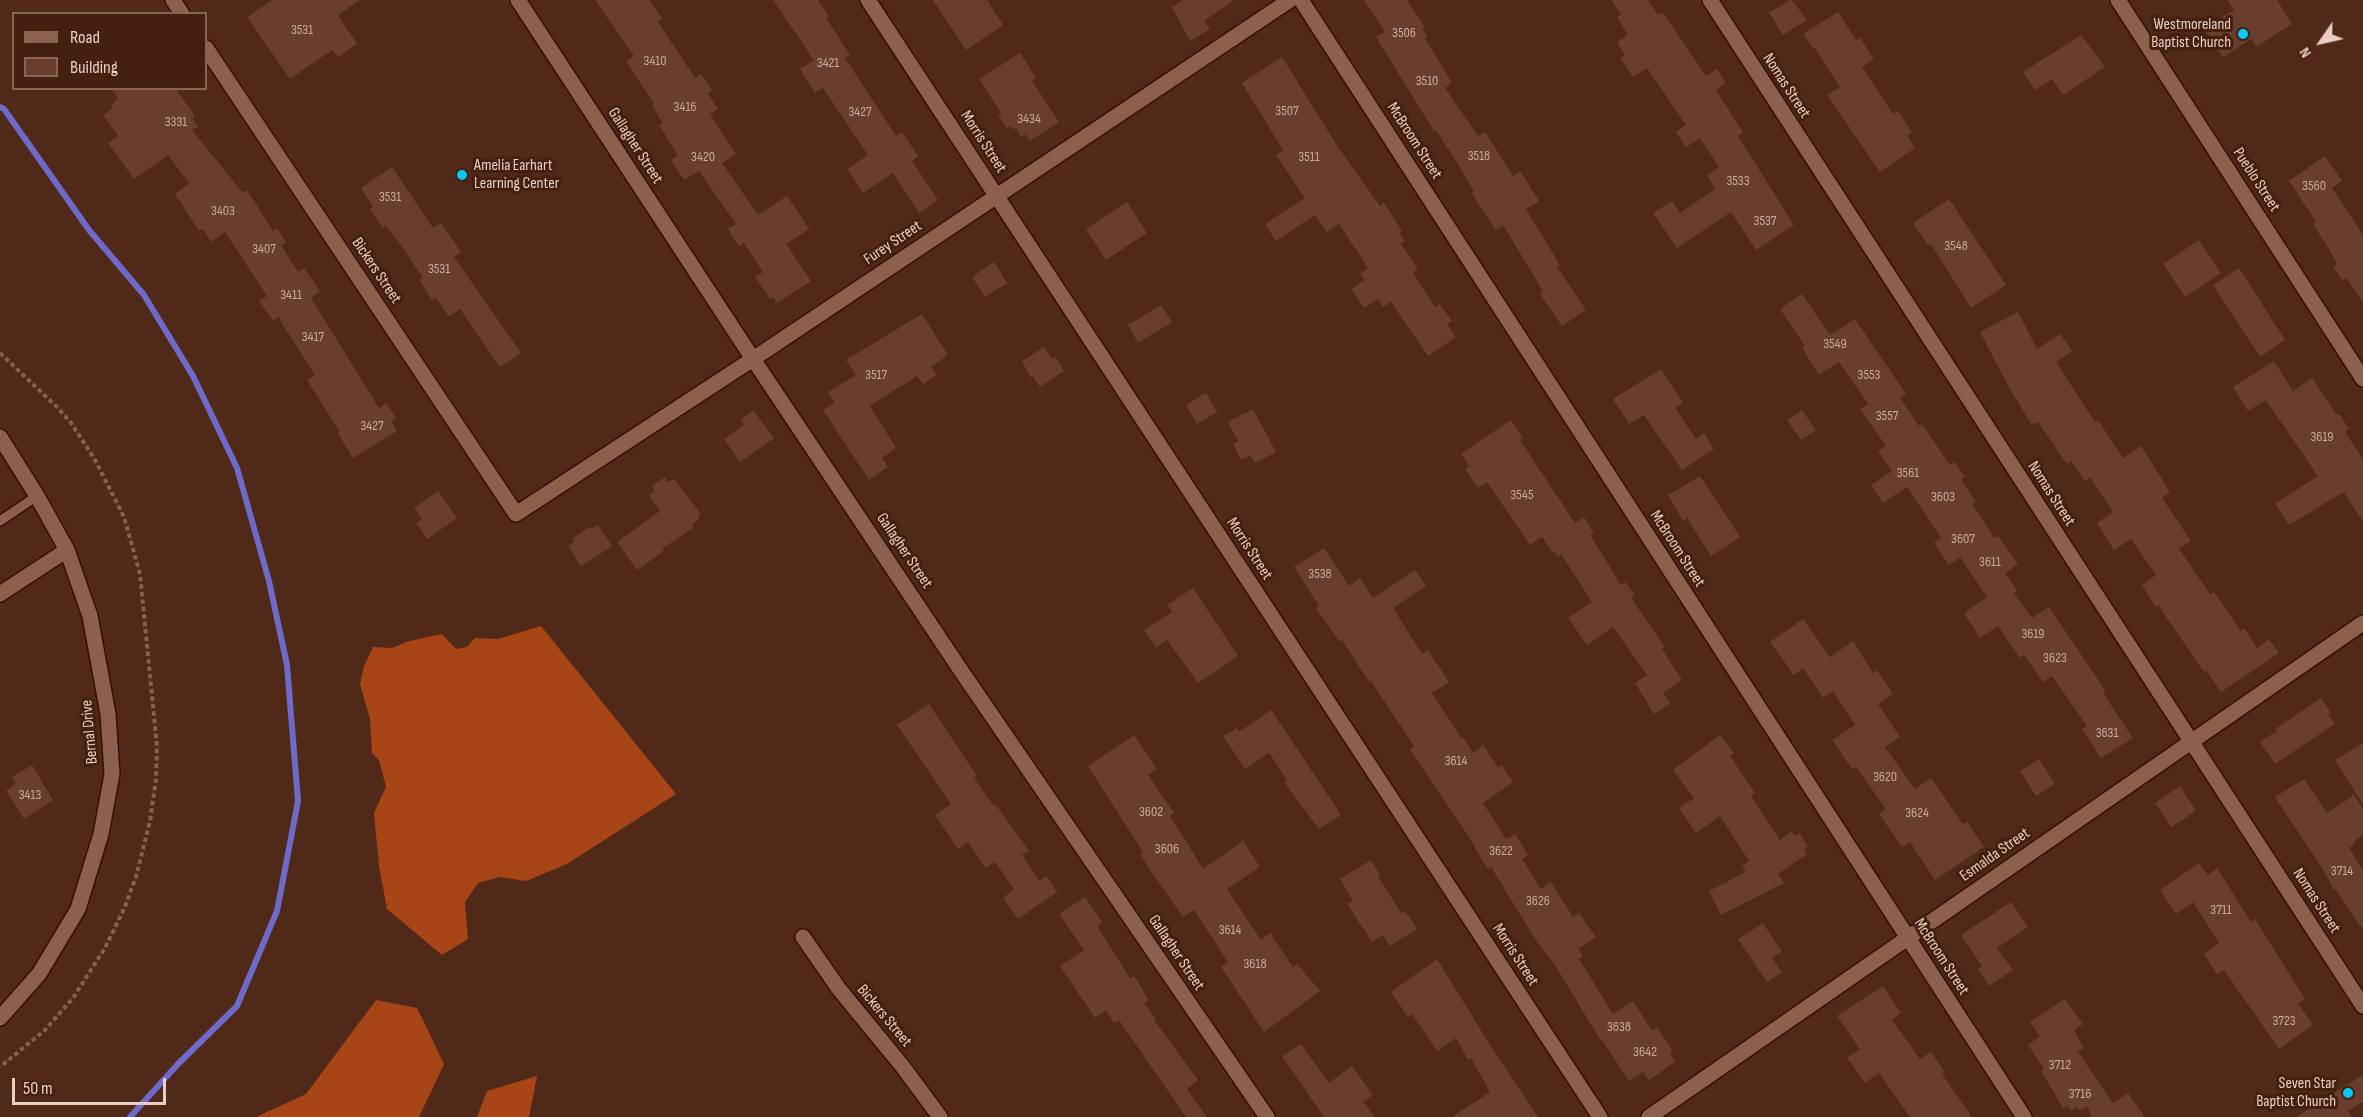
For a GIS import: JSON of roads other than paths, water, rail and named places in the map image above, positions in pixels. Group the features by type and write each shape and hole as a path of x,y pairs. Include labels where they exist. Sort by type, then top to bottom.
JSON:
{"street":[{"name":"Gallagher Street","path":"519,0 753,359 966,678 1267,1117"},
{"name":"Morris Street","path":"868,0 1600,1117"},
{"name":"Furey Street","path":"516,514 753,359 1290,0"},
{"name":"McBroom Street","path":"1302,0 2024,1117"},
{"name":"Nomas Street","path":"1710,0 2363,1006"},
{"name":"Pueblo Street","path":"2118,0 2363,379"},
{"name":"Bickers Street","path":"207,50 516,514"},
{"name":"Bernal Drive","path":"0,437 67,550 90,616 108,714 112,774 102,834 78,909 39,974 0,1018"},
{"path":"0,594 67,550"},
{"name":"Esmalda Street","path":"1649,1117 1908,939 2189,741 2363,623"},
{"name":"Bickers Street","path":"803,937 839,989 903,1067 940,1117"}],"lane":[{"path":"0,521 37,496"}],"waterway":[{"path":"0,107 4,109 89,230 144,295 193,376 237,468 269,581 287,665 298,801 277,911 237,1006 178,1064 130,1117"}],"place":[{"name":"Westmoreland Baptist Church","path":"2243,34"},
{"name":"Amelia Earhart Learning Center","path":"462,175"},
{"name":"Seven Star Baptist Church","path":"2348,1093"}]}
